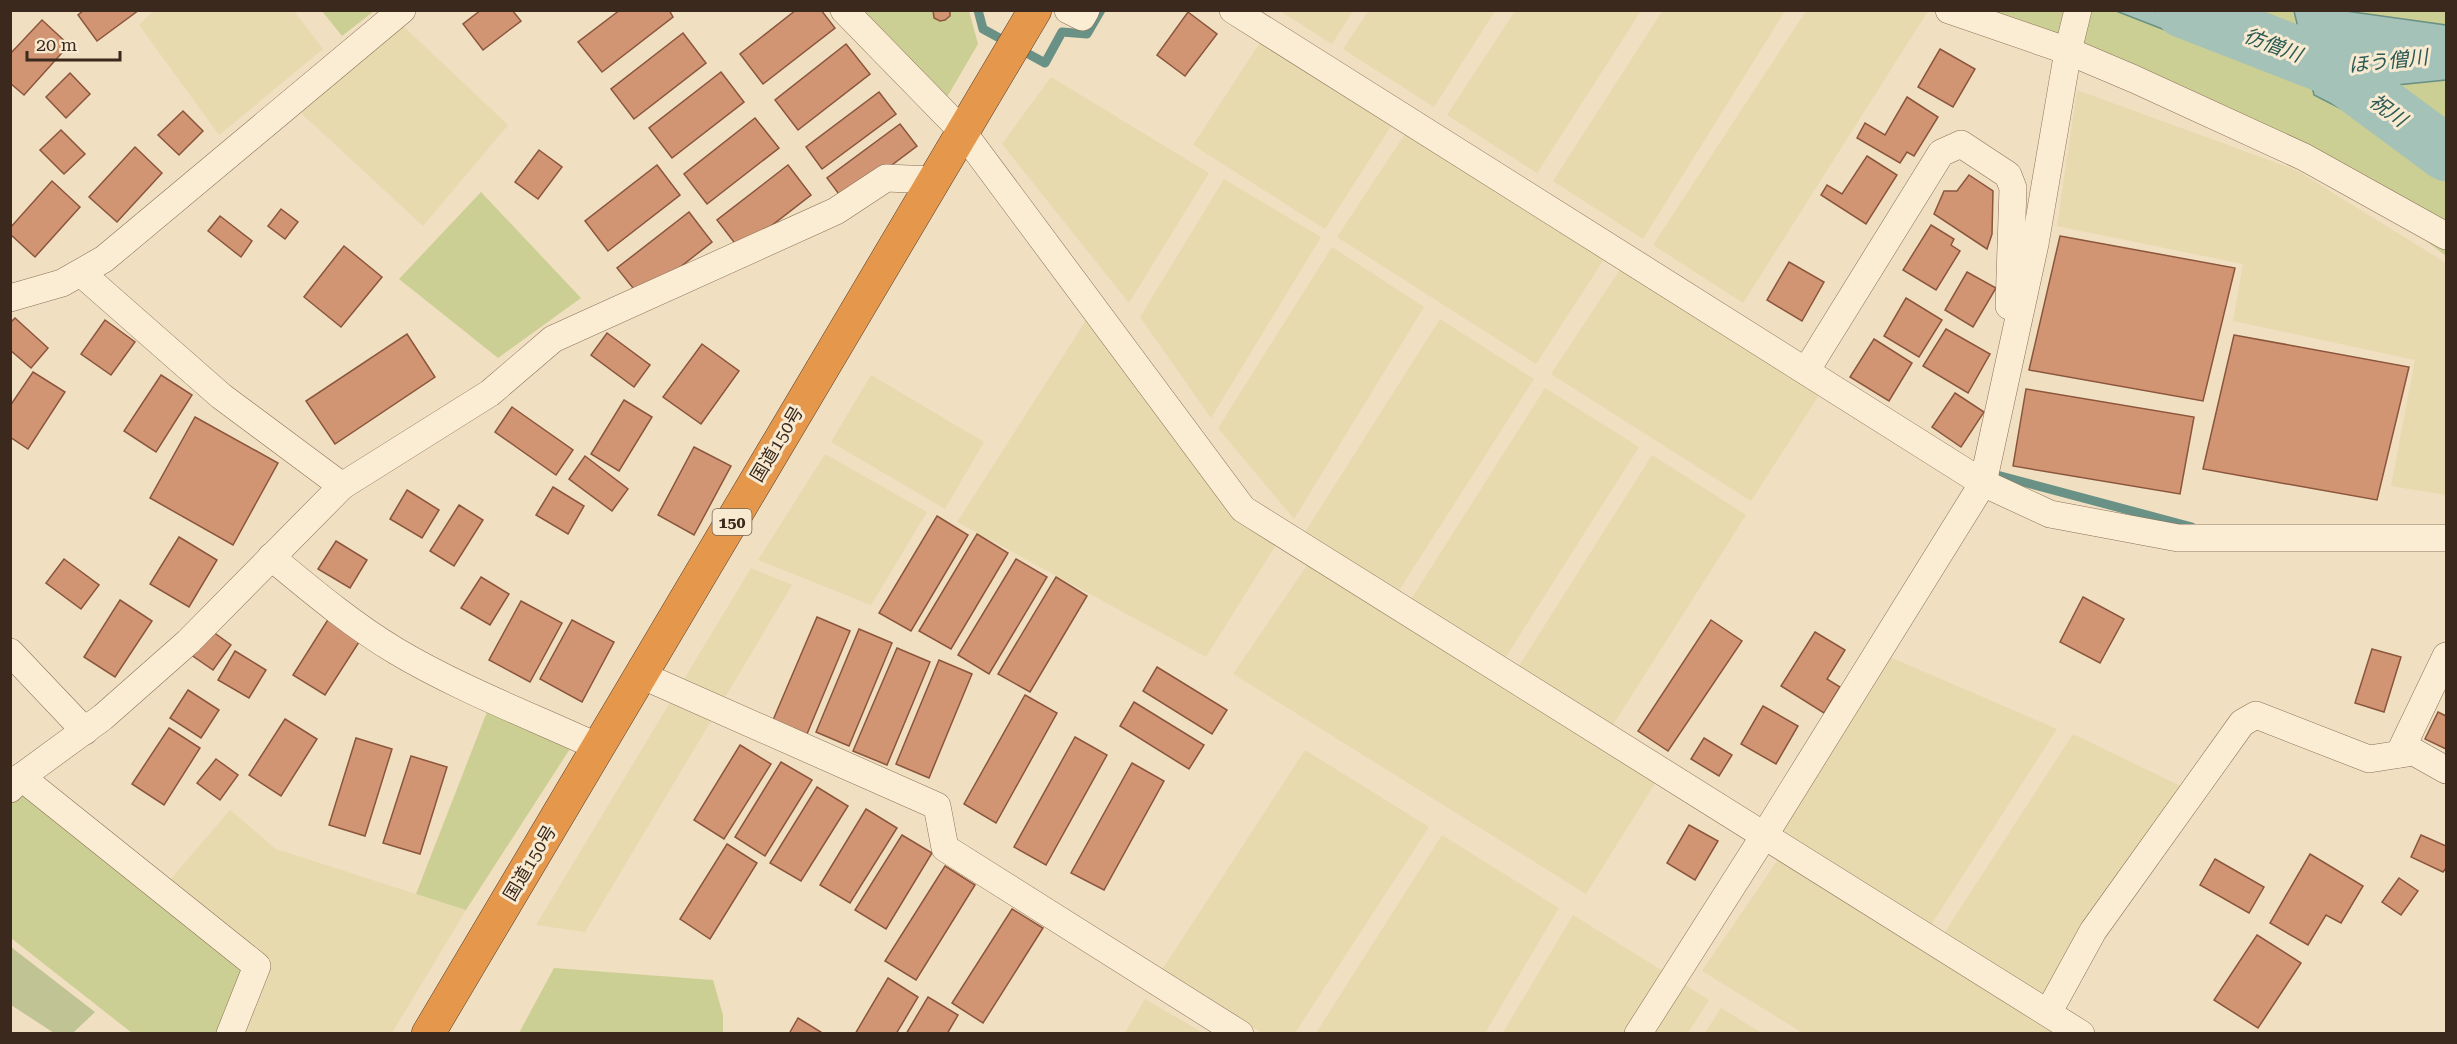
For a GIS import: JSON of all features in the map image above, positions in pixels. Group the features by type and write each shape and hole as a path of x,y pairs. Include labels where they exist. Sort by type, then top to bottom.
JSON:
{"highway":[{"name":"国道150号","path":"428,1034 1035,10"}],"street":[{"path":"10,298 62,283 104,259 402,10"},
{"path":"844,10 962,131 1243,509 2081,1034"},
{"path":"1068,10 1082,17 1086,10"},
{"path":"1233,10 2050,514 2178,538 2446,538"},
{"path":"1949,10 2068,51 2134,79 2304,157 2446,236"},
{"path":"1638,1034 1764,836 1985,473 2035,244 2068,51 2078,10"},
{"path":"1810,364 1941,153 1961,144 2008,175 2013,188 2009,310 2015,336"},
{"path":"230,1034 257,966 16,783 85,731 188,642 342,486 490,393 553,339 836,211 886,178 933,180"},
{"path":"81,273 221,396 342,486"},
{"path":"271,557 339,613 396,651 474,691 598,747"},
{"path":"10,652 85,731"},
{"path":"2399,754 2446,656"},
{"path":"641,675 937,806 945,848 1240,1034"},
{"path":"2048,1013 2093,932 2242,723 2256,715 2369,759 2414,752 2446,770"}],"shaded area":[{"path":"1369,10 1495,11 1434,107 1343,49"},
{"path":"1663,10 1785,11 1643,239 1553,181"},
{"path":"153,11 294,11 323,49 219,135 139,25"},
{"path":"1280,11 1353,11 1332,44"},
{"path":"1515,11 1641,11 1537,173 1447,115"},
{"path":"1806,11 1928,11 1743,303 1653,245"},
{"path":"402,25 508,125 423,226 300,112"},
{"path":"1267,32 1393,123 1325,229 1193,145"},
{"path":"1051,77 1209,173 1129,303 1002,144"},
{"path":"2077,90 2296,170 2446,263 2446,495 2391,486 2415,360 2233,321 2243,264 2057,226"},
{"path":"1407,131 1605,258 1536,364 1337,237"},
{"path":"1224,179 1321,237 1211,418 1140,317"},
{"path":"1332,247 1424,307 1294,519 1218,428"},
{"path":"1621,268 1819,395 1751,501 1551,374"},
{"path":"1094,308 1243,509 1284,532 1206,657 957,522"},
{"path":"1440,319 1534,379 1398,592 1305,532"},
{"path":"871,375 984,442 945,509 831,442"},
{"path":"1545,388 1639,447 1504,660 1410,601"},
{"path":"825,454 927,512 871,605 758,560"},
{"path":"1652,455 1746,515 1611,728 1517,669"},
{"path":"1314,555 1664,769 1586,894 1233,674"},
{"path":"751,568 792,585 585,932 536,925"},
{"path":"1878,652 2057,729 1924,936 1772,840"},
{"path":"2073,734 2193,792 2051,1005 1943,935"},
{"path":"1305,750 1429,827 1295,1033 1262,1033 1162,970"},
{"path":"230,810 276,849 466,910 392,1033 230,1033 162,889"},
{"path":"1442,835 1559,908 1485,1033 1316,1033"},
{"path":"1783,852 2080,1033 1803,1033 1702,971"},
{"path":"1573,915 1709,1000 1688,1033 1502,1034"},
{"path":"1145,999 1203,1033 1125,1033"},
{"path":"1721,1008 1762,1033 1705,1033"}],"green space":[{"path":"322,11 374,11 342,36"},
{"path":"844,11 969,11 978,44 940,109"},
{"path":"1968,11 2446,11 2446,256 2288,136"},
{"path":"481,192 581,298 498,358 399,279"},
{"path":"492,699 577,738 466,910 416,894"},
{"path":"15,784 257,966 230,1033 132,1033 11,938 10,790"},
{"path":"11,947 95,1012 73,1033 54,1033 11,1005"},
{"path":"554,968 713,980 723,1015 723,1033 519,1033"}],"water":[{"path":"2116,11 2154,11 2201,44"},
{"path":"2294,11 2346,11 2446,25 2446,80 2397,85 2404,99 2446,133 2446,174 2402,140 2314,95"}],"building":[{"path":"84,10 139,10 97,41 78,15"},
{"path":"481,10 512,10 521,21 483,50 463,24"},
{"path":"620,10 669,10 673,17 602,72 578,42"},
{"path":"796,10 821,10 835,28 763,84 740,54"},
{"path":"933,10 950,10 950,16 940,21 934,18"},
{"path":"1188,12 1217,34 1185,76 1157,55"},
{"path":"42,20 69,45 24,95 10,83 10,54"},
{"path":"683,33 706,63 634,119 611,89"},
{"path":"846,44 870,74 798,130 775,100"},
{"path":"1940,49 1975,69 1953,107 1918,87"},
{"path":"721,72 744,102 672,158 649,128"},
{"path":"70,73 90,94 66,118 46,97"},
{"path":"879,92 896,114 822,169 806,147"},
{"path":"1907,97 1938,117 1914,156 1907,152 1900,163 1857,138 1865,123 1885,135"},
{"path":"183,111 203,131 179,155 158,135"},
{"path":"755,118 779,148 707,204 684,174"},
{"path":"900,124 917,146 844,201 827,178"},
{"path":"61,130 85,154 64,174 40,150"},
{"path":"135,147 162,173 117,222 89,197"},
{"path":"539,150 562,167 538,199 515,182"},
{"path":"1867,156 1897,175 1866,224 1821,195 1827,185 1842,194"},
{"path":"657,165 680,195 608,251 585,221"},
{"path":"788,165 811,195 740,250 717,220"},
{"path":"1969,175 1993,191 1992,234 1987,249 1934,214 1944,191 1957,191"},
{"path":"52,181 80,207 35,257 10,234 10,228"},
{"path":"281,209 298,222 285,239 268,226"},
{"path":"689,212 712,242 641,298 617,268"},
{"path":"220,216 252,241 241,257 208,231"},
{"path":"1931,225 1954,239 1951,245 1960,251 1936,290 1903,270"},
{"path":"2060,236 2235,268 2203,401 2029,370"},
{"path":"344,246 382,277 341,327 304,297"},
{"path":"1789,262 1824,282 1802,321 1767,300"},
{"path":"1967,272 1996,288 1973,327 1945,310"},
{"path":"1906,298 1942,320 1919,357 1884,336"},
{"path":"15,318 48,348 31,368 10,350 10,323"},
{"path":"105,320 135,342 111,375 81,354"},
{"path":"1946,329 1990,354 1968,393 1923,366"},
{"path":"607,333 650,365 634,387 591,355"},
{"path":"407,334 435,377 335,444 306,401"},
{"path":"2234,335 2409,367 2377,500 2203,469"},
{"path":"1874,339 1912,363 1889,401 1850,377"},
{"path":"702,344 739,371 701,424 663,397"},
{"path":"33,372 65,392 28,449 10,437 10,406"},
{"path":"161,375 192,395 156,452 124,431"},
{"path":"2026,389 2194,417 2180,494 2013,466"},
{"path":"1955,393 1984,412 1961,447 1932,427"},
{"path":"624,400 652,417 619,471 591,454"},
{"path":"512,407 573,450 556,475 495,432"},
{"path":"195,417 278,463 233,545 150,498"},
{"path":"694,447 731,466 694,535 658,515"},
{"path":"585,456 628,489 612,511 569,479"},
{"path":"553,487 584,506 568,534 536,515"},
{"path":"407,490 439,510 422,538 390,519"},
{"path":"459,505 483,520 454,566 430,551"},
{"path":"937,516 968,535 911,631 879,613"},
{"path":"977,534 1008,553 951,649 919,631"},
{"path":"179,537 217,560 189,607 150,584"},
{"path":"336,541 367,560 350,588 318,569"},
{"path":"64,559 99,585 81,609 46,583"},
{"path":"1016,559 1047,577 989,674 958,655"},
{"path":"481,577 509,594 490,625 461,608"},
{"path":"1056,577 1087,596 1030,692 998,674"},
{"path":"2083,597 2124,619 2100,663 2060,642"},
{"path":"120,600 152,621 115,677 84,657"},
{"path":"521,601 562,623 530,682 489,660"},
{"path":"817,617 850,631 807,734 773,720"},
{"path":"329,618 361,639 325,695 293,675"},
{"path":"572,620 614,642 582,702 540,679"},
{"path":"1711,620 1742,641 1668,751 1638,731"},
{"path":"209,629 231,645 213,670 190,654"},
{"path":"859,629 892,643 849,746 816,732"},
{"path":"1815,632 1845,650 1827,679 1840,687 1824,713 1781,686"},
{"path":"897,648 930,662 887,765 853,751"},
{"path":"2372,649 2401,657 2384,712 2355,703"},
{"path":"235,651 266,670 249,698 218,680"},
{"path":"939,660 972,674 929,778 896,764"},
{"path":"1157,667 1227,710 1212,734 1143,691"},
{"path":"188,690 219,710 201,738 170,718"},
{"path":"1025,695 1057,713 996,823 964,804"},
{"path":"1134,702 1204,745 1189,769 1120,726"},
{"path":"1763,706 1798,726 1776,764 1741,744"},
{"path":"2438,712 2446,716 2446,749 2425,739"},
{"path":"285,719 317,739 281,796 249,775"},
{"path":"169,728 200,748 164,805 132,784"},
{"path":"1075,737 1107,755 1046,865 1014,847"},
{"path":"356,738 392,749 365,836 329,825"},
{"path":"1704,738 1732,755 1719,776 1691,759"},
{"path":"740,745 771,764 724,839 694,820"},
{"path":"411,756 447,767 420,854 383,843"},
{"path":"216,759 238,775 220,800 197,783"},
{"path":"781,762 812,780 765,856 735,837"},
{"path":"1132,763 1164,781 1104,890 1071,873"},
{"path":"817,787 848,806 801,881 770,863"},
{"path":"866,809 897,828 850,903 820,885"},
{"path":"1689,825 1718,841 1695,880 1667,863"},
{"path":"902,835 932,853 886,929 855,910"},
{"path":"2421,835 2446,846 2446,868 2443,872 2411,857"},
{"path":"727,844 757,863 710,939 680,919"},
{"path":"2310,854 2363,886 2341,923 2326,915 2308,945 2270,923"},
{"path":"2215,859 2264,887 2249,913 2200,885"},
{"path":"945,866 975,885 916,980 885,961"},
{"path":"2399,878 2418,891 2401,915 2382,902"},
{"path":"1012,909 1043,928 983,1023 952,1003"},
{"path":"2257,935 2301,963 2258,1028 2214,1000"},
{"path":"888,978 918,997 896,1034 855,1034"},
{"path":"928,997 958,1015 947,1034 906,1034"},
{"path":"798,1018 824,1034 789,1034"}],"waterway":[{"path":"978,10 983,29 1045,63 1062,32 1087,34 1101,10"},
{"name":"彷僧川","path":"2183,10 2330,67 2446,153"},
{"path":"1997,475 2192,527"}],"water label":[{"name":"ほう僧川","path":"2388,61"},
{"name":"祝川","path":"2388,110"}]}
